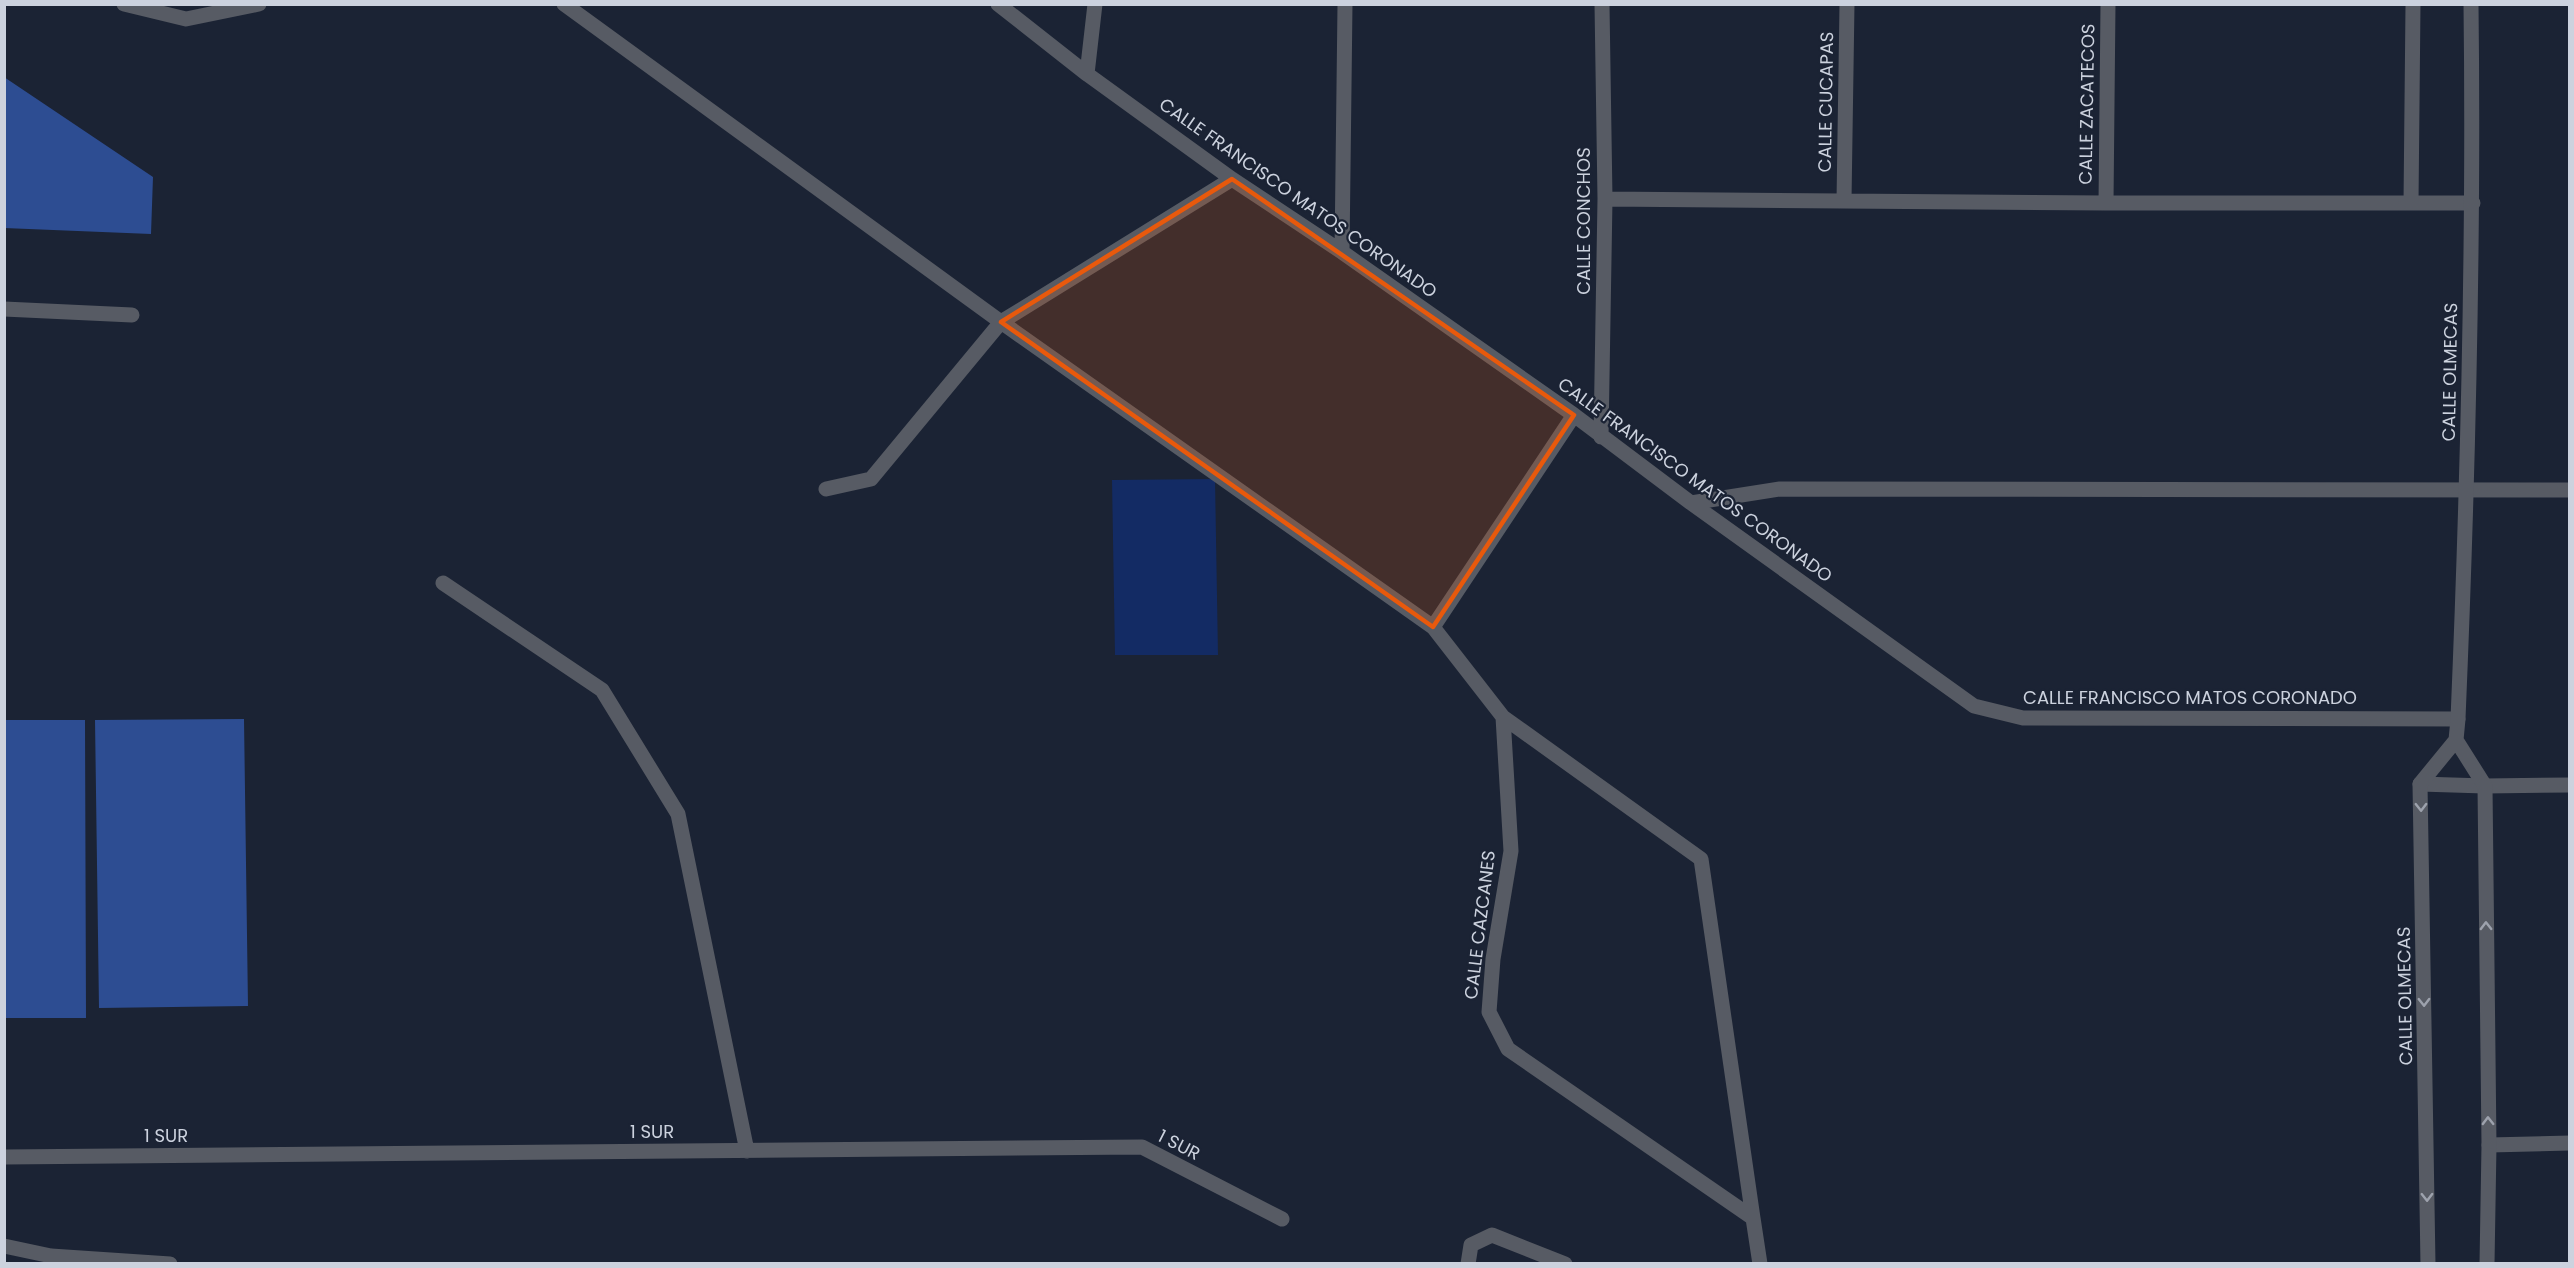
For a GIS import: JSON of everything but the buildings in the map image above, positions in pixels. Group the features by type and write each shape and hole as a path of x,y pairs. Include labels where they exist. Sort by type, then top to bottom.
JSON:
{"street":[{"path":"124,4 186,19 259,4"},
{"path":"564,4 1001,322 1433,627 1503,717 1701,859 1760,1263"},
{"name":"CALLE FRANCISCO MATOS CORONADO","path":"998,4 1087,74 1232,178 1342,252 1574,415 1691,503 1974,706 2023,718 2458,719"},
{"path":"1087,74 1095,4"},
{"path":"1342,252 1345,4"},
{"name":"CALLE CONCHOS","path":"1601,437 1605,200 1602,4"},
{"name":"CALLE CUCAPAS","path":"1844,201 1847,4"},
{"name":"CALLE ZACATECOS","path":"2106,203 2108,4"},
{"path":"2411,202 2413,4"},
{"name":"CALLE OLMECAS","path":"2456,740 2467,492 2473,203 2471,4"},
{"path":"826,489 871,479 1001,322 1232,178"},
{"path":"1605,200 2473,203"},
{"path":"4,309 132,315"},
{"path":"1433,627 1574,415"},
{"path":"1691,503 1780,489 2467,492 2570,490"},
{"path":"443,583 602,690 678,814 747,1151"},
{"name":"CALLE CAZCANES","path":"1503,717 1510,850 1493,959 1489,1012 1508,1049 1753,1218"},
{"path":"2420,784 2456,740 2485,786 2489,1145 2487,1263"},
{"path":"2420,784 2570,785"},
{"name":"CALLE OLMECAS","path":"2420,784 2428,1263"},
{"path":"2489,1145 2570,1143"},
{"name":"1 SUR","path":"4,1156 1142,1147 1282,1219"},
{"path":"1468,1263 1471,1245 1492,1235 1565,1263"},
{"path":"4,1246 51,1256 170,1263"}],"highlighted area":[{"path":"1232,179 1574,415 1433,627 1001,322"}],"shaded area":[{"path":"1215,479 1218,655 1115,655 1112,480"}]}
